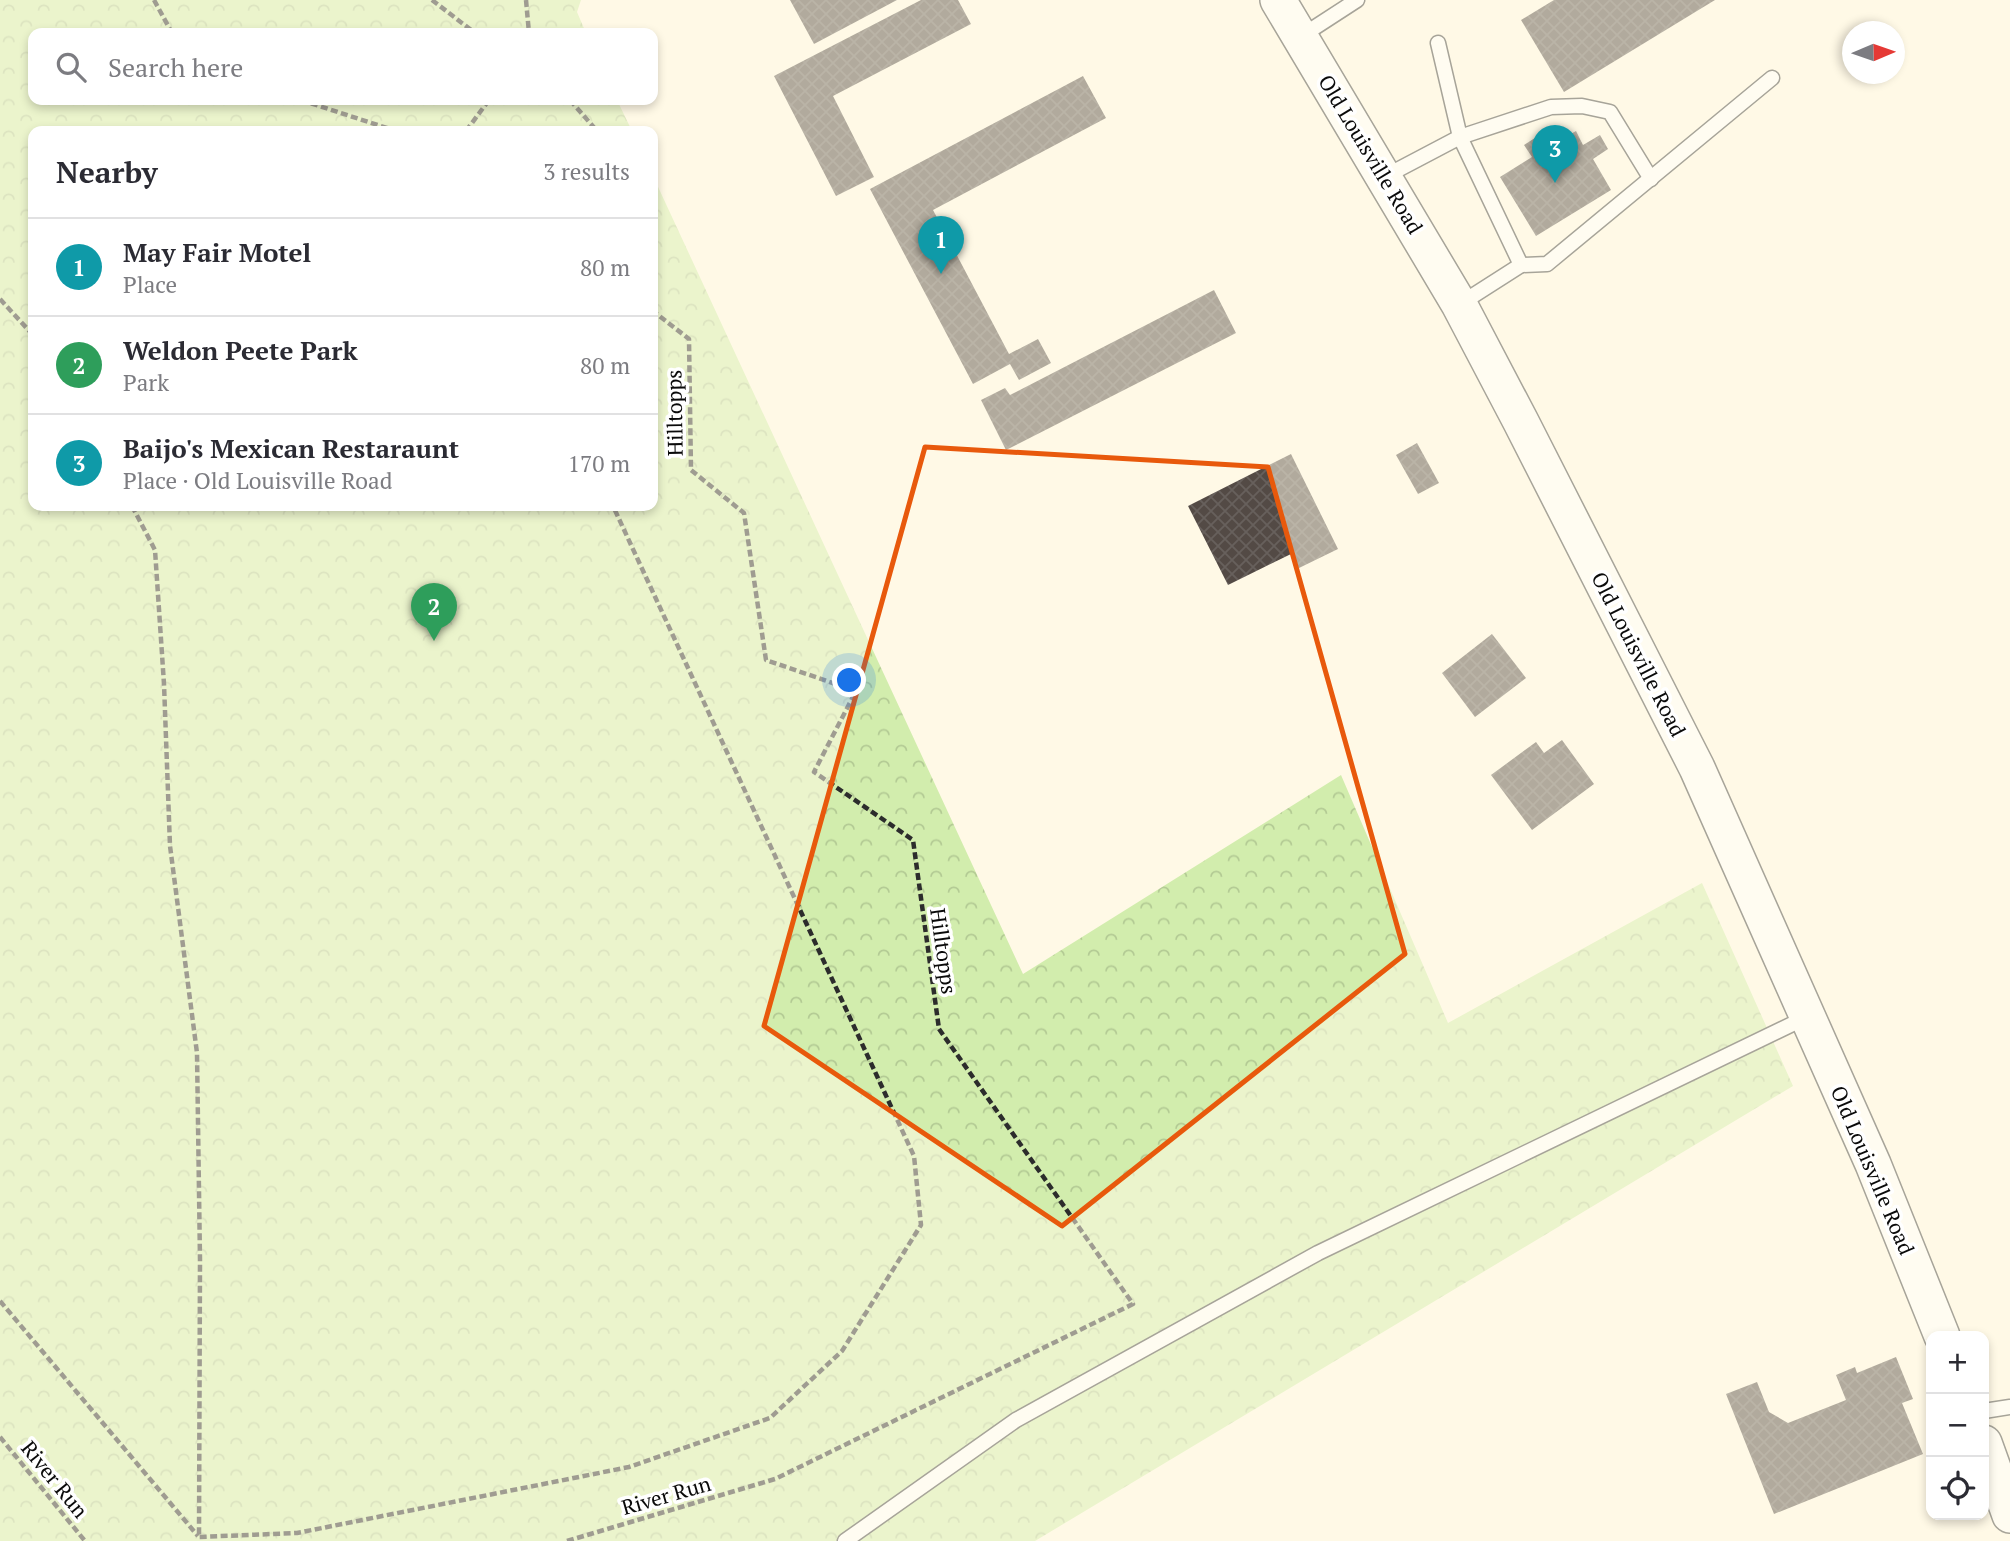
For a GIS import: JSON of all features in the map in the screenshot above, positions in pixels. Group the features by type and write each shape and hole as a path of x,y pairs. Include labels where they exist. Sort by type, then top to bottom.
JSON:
{"street":[{"name":"Old Louisville Road","path":"1278,0 1459,304 1528,434 1696,768 1873,1164 1940,1331"},
{"path":"1989,1457 2010,1516"}],"lane":[{"path":"1300,37 1357,0"},
{"path":"1438,43 1460,137 1521,265"},
{"path":"1459,304 1521,265 1548,264 1772,78"},
{"path":"1384,177 1460,137 1551,107 1581,106 1610,112 1651,179"},
{"path":"845,1541 1016,1420 1318,1253 1808,1017"},
{"path":"1989,1410 2010,1407"}],"path":[{"path":"154,0 169,28"},
{"path":"432,0 468,28"},
{"path":"526,0 529,28"},
{"path":"316,105 381,126"},
{"path":"470,126 485,105"},
{"path":"574,105 593,126"},
{"path":"0,299 28,330"},
{"name":"Hilltopps","path":"658,315 689,339 691,470 744,513 766,660 856,691 814,772 913,840 939,1029 1133,1304 775,1479"},
{"path":"135,511 155,550 164,684 170,846 197,1052 200,1260 199,1537"},
{"path":"199,1537 298,1533 629,1467 770,1418 842,1351 921,1225 914,1156 615,511"},
{"path":"0,1301 199,1537"},
{"name":"River Run","path":"0,1437 85,1541"},
{"name":"River Run","path":"567,1541 775,1479"}],"highlighted area":[{"path":"925,447 1268,467 1405,954 1062,1226 764,1026"}],"green space":[{"path":"0,0 581,0 577,12 584,28 28,28 28,105 619,105 630,126 28,126 28,511 658,511 658,187 1023,974 1341,775 1448,1023 1702,883 1793,1086 1035,1541 0,1541"}],"building":[{"path":"790,0 897,0 814,44"},
{"path":"921,0 958,0 971,24 833,96 874,177 836,196 774,76"},
{"path":"1554,0 1715,0 1564,92 1521,20"},
{"path":"1083,76 1106,118 933,210 1009,354 1038,339 1051,363 1019,380 1010,364 973,384 870,189"},
{"path":"1552,127 1560,140 1576,131 1583,145 1600,135 1608,149 1593,159 1611,190 1536,236 1500,177 1532,157 1524,145"},
{"path":"1214,290 1236,333 1006,450 981,400 1005,388 1010,395"},
{"path":"1417,443 1439,483 1418,494 1396,455"},
{"path":"1291,454 1338,549 1299,568 1291,554 1228,585 1188,506"},
{"path":"1492,634 1526,678 1475,717 1442,673"},
{"path":"1562,740 1594,784 1532,830 1491,775 1536,742 1544,753"},
{"path":"1896,1357 1913,1399 1902,1403 1923,1454 1774,1514 1726,1394 1757,1382 1769,1412 1788,1423 1846,1400 1836,1375 1855,1367 1857,1373"}],"place":[{"name":"Baijo's Mexican Restaraunt","path":"1555,183"},
{"name":"May Fair Motel","path":"941,274"},
{"name":"Weldon Peete Park","path":"434,641"}]}
